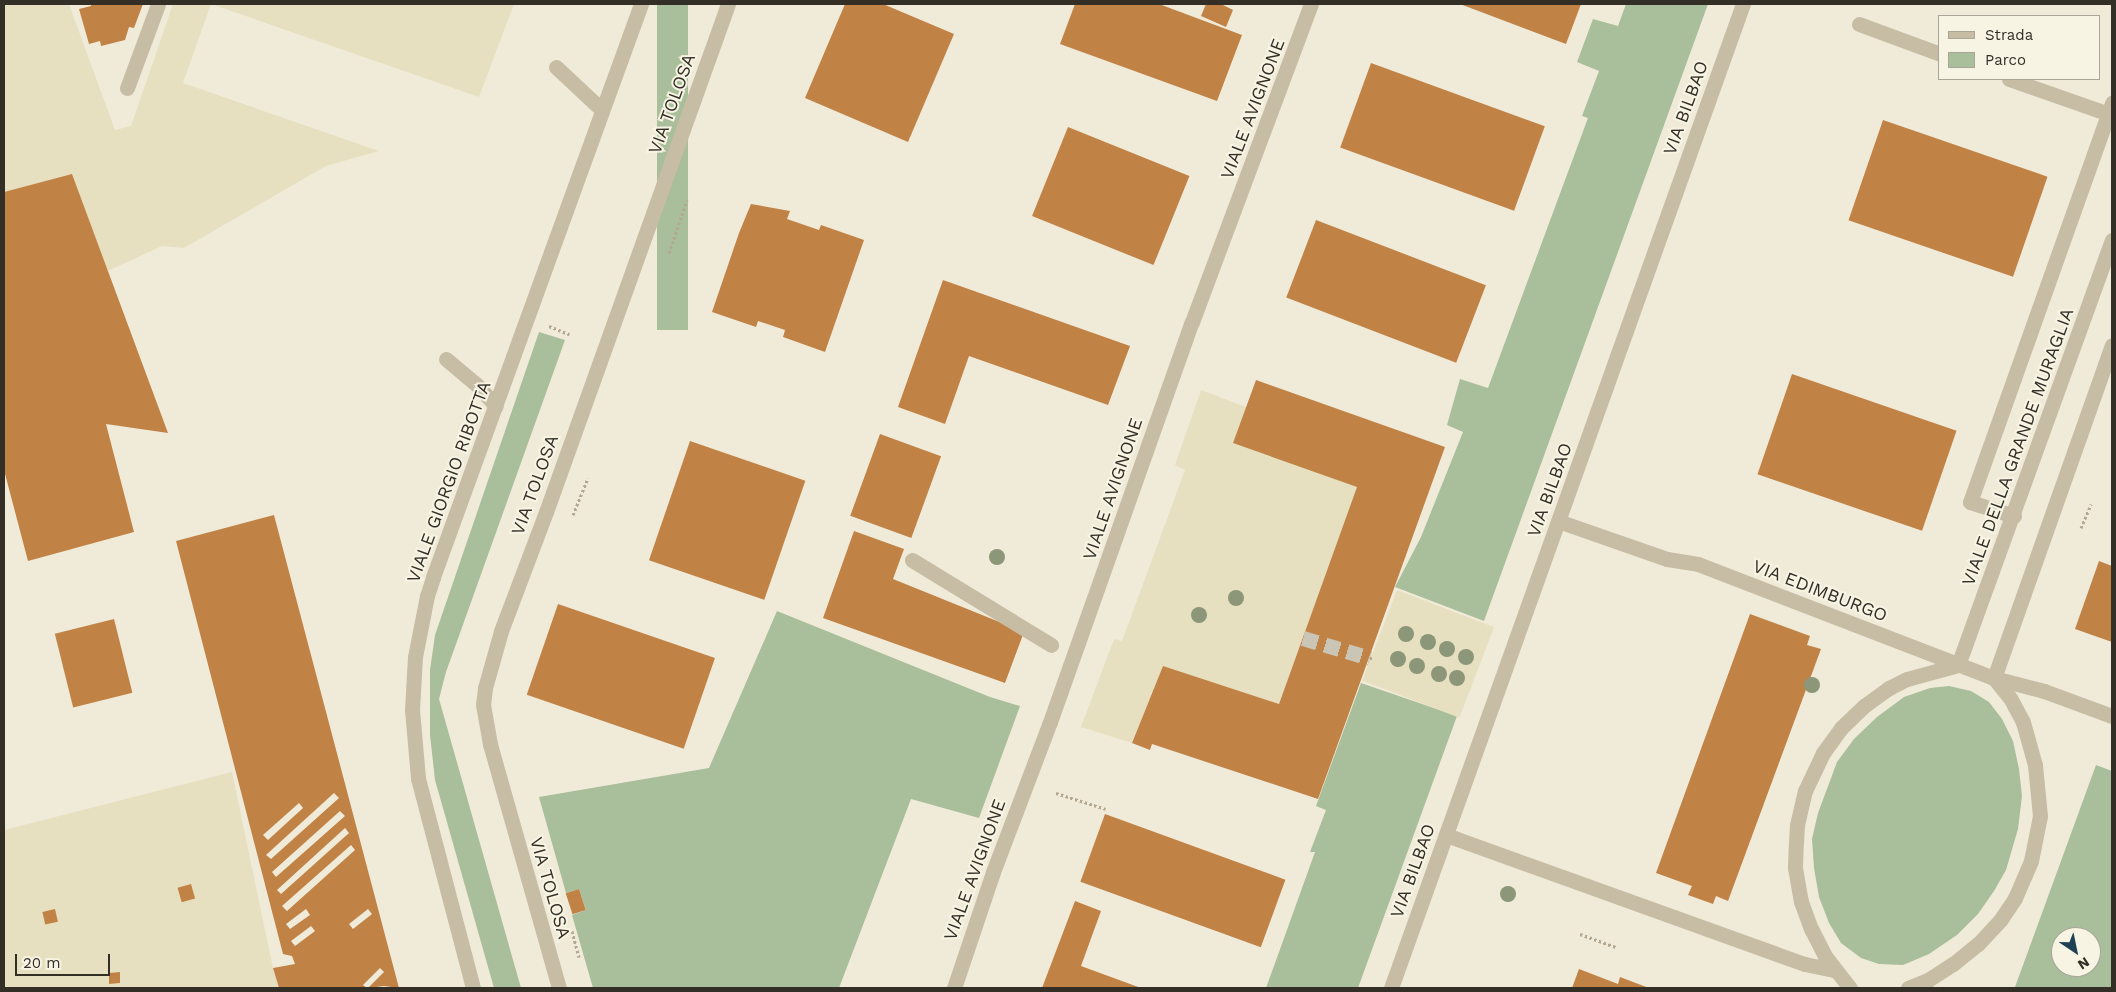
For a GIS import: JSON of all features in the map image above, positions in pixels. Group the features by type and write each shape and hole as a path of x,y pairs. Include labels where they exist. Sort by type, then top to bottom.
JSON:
{"street":[{"path":"128,88 158,4"},
{"name":"VIALE GIORGIO RIBOTTA","path":"473,988 418,778 413,727 413,674 427,596 640,4"},
{"name":"VIA TOLOSA","path":"559,988 490,744 483,705 485,688 501,631 546,512 728,4"},
{"name":"VIALE AVIGNONE","path":"954,988 993,872 1057,703 1192,322 1312,4"},
{"name":"VIA BILBAO","path":"1391,988 1744,4"},
{"path":"1858,24 1938,53"},
{"path":"556,67 602,110"},
{"path":"2012,80 2111,110 1970,502 2014,516"},
{"name":"VIALE DELLA GRANDE MURAGLIA","path":"1958,665 2014,516 2112,240"},
{"path":"1908,988 1928,980 1953,964 1990,931 2015,898 2033,854 2040,816 2039,786 2033,756 2028,736 2016,706 1994,678 2112,345"},
{"path":"446,359 477,385 496,406"},
{"name":"VIA EDIMBURGO","path":"1558,521 1667,559 1698,564 1958,665 1994,678 2044,691 2112,716"},
{"path":"912,560 1051,645"},
{"path":"1841,981 1811,929 1797,883 1795,867 1797,825 1809,779 1833,738 1864,706 1889,688 1907,679 1958,665"},
{"path":"1446,835 1805,964 1841,981"}],"path":[{"path":"669,252 686,200"},
{"path":"541,323 569,334"},
{"path":"572,519 588,478"},
{"path":"2081,528 2091,504"},
{"path":"1056,793 1106,809"},
{"path":"572,931 579,957"},
{"path":"1580,934 1616,948"}],"green space":[{"path":"657,4 688,4 688,330 657,330"},
{"path":"1626,4 1708,4 1484,621 1395,587 1421,537 1463,432 1447,425 1460,379 1488,388 1588,118 1582,116 1599,71 1577,62 1593,19 1618,26"},
{"path":"539,332 565,340 446,672 439,699 521,988 494,988 435,780 430,735 430,670 435,635"},
{"path":"777,611 990,697 1020,706 979,818 911,799 839,988 593,988 572,915 586,910 579,889 566,893 539,797 709,768"},
{"path":"1361,683 1457,716 1358,988 1266,988 1315,852 1310,852 1326,810 1316,806"},
{"path":"1949,686 1971,691 1989,702 2002,719 2013,741 2022,796 2018,829 2006,870 1994,891 1978,914 1957,935 1929,954 1903,965 1879,964 1861,958 1841,943 1829,923 1819,897 1814,868 1812,839 1818,813 1837,762 1854,739 1877,717 1904,697 1930,688"},
{"path":"2096,765 2112,771 2112,988 2015,987"}],"shaded area":[{"path":"4,4 69,4 115,130 131,126 173,4 211,4 183,83 379,151 326,166 184,248 162,246 108,271 72,175 4,192"},
{"path":"211,4 514,4 479,97"},
{"path":"1201,390 1246,407 1357,487 1279,704 1163,666 1132,743 1081,727 1114,639 1122,641 1185,470 1175,465"},
{"path":"1397,590 1494,627 1459,718 1362,681"},
{"path":"232,772 273,968 279,988 4,988 4,830"}],"building":[{"path":"91,4 143,4 134,28 129,27 125,40 101,46 100,41 89,44 79,9 91,6"},
{"path":"845,4 883,4 954,34 908,142 805,98"},
{"path":"1075,4 1159,4 1242,35 1217,101 1060,44"},
{"path":"1206,4 1221,4 1233,10 1226,27 1201,16"},
{"path":"1460,4 1581,4 1566,44"},
{"path":"1371,63 1545,126 1514,211 1340,148"},
{"path":"1883,120 2048,177 2013,277 1848,220"},
{"path":"1068,127 1189,176 1153,265 1032,216"},
{"path":"72,174 168,433 106,424 134,532 28,561 4,470 4,192"},
{"path":"751,204 790,211 787,219 819,230 821,225 864,240 825,352 783,337 785,330 758,321 756,327 712,312"},
{"path":"1316,220 1486,285 1456,363 1286,297"},
{"path":"943,280 1130,346 1108,405 969,356 945,424 898,407"},
{"path":"1792,374 1957,431 1922,531 1757,474"},
{"path":"1256,380 1445,447 1318,799 1152,744 1150,750 1132,743 1163,666 1279,704 1357,487 1233,443"},
{"path":"880,434 941,456 911,538 850,516"},
{"path":"690,441 805,481 764,600 649,560"},
{"path":"274,515 399,988 384,986 368,988 384,972 380,968 363,985 367,988 279,988 273,968 295,964 292,956 283,954 176,541","holes":["334,793 339,798 271,859 266,855","299,803 303,808 268,840 263,835","340,811 345,816 276,877 272,872","345,828 349,833 281,894 277,890","351,845 355,850 287,911 282,906","306,909 310,915 290,929 286,924","368,909 372,914 353,929 349,924","311,926 315,931 295,946 291,941"]},
{"path":"854,531 904,549 893,579 1024,632 1005,683 823,618"},
{"path":"2099,561 2112,566 2112,642 2075,629"},
{"path":"558,604 715,658 684,749 527,695"},
{"path":"1750,614 1810,636 1807,645 1821,649 1728,901 1716,896 1713,904 1688,895 1692,886 1656,873"},
{"path":"114,619 132,693 73,707 55,634"},
{"path":"1105,814 1285,880 1261,947 1080,882"},
{"path":"191,884 195,898 182,902 178,888"},
{"path":"579,889 586,910 572,914 566,893"},
{"path":"1075,901 1101,911 1081,966 1141,988 1042,988"},
{"path":"55,909 58,922 45,925 42,912"},
{"path":"1579,969 1618,984 1620,977 1649,988 1572,988"},
{"path":"120,972 120,983 109,984 109,973"}],"tunnel":[{"path":"1303,638 1370,658"}]}
